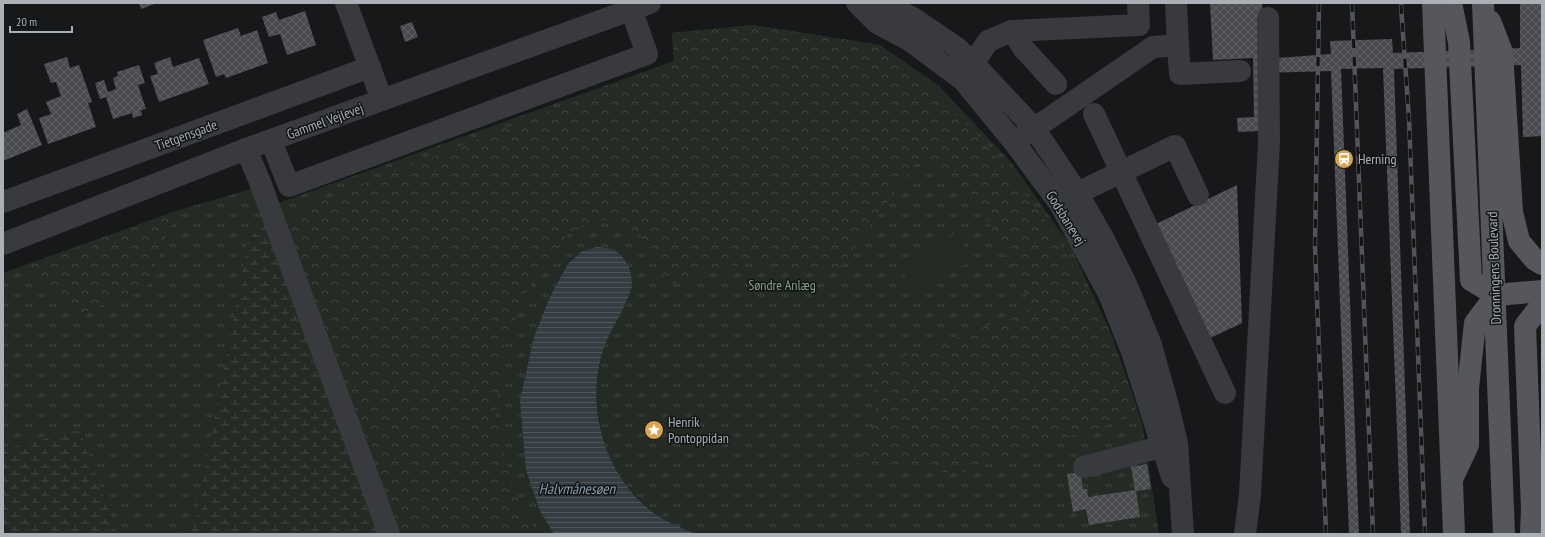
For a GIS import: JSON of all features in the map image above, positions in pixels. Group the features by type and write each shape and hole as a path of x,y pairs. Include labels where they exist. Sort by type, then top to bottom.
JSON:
{"main road":[{"path":"1434,3 1454,534"},
{"path":"1451,3 1459,42 1471,280 1496,295 1542,291"},
{"path":"1483,4 1502,52 1512,212 1519,241 1535,260 1542,264"},
{"name":"Dronningens Boulevard","path":"1483,4 1496,295 1504,534"},
{"path":"1451,480 1468,445 1468,388 1474,323 1496,295"},
{"path":"1531,534 1532,509 1525,326 1542,304"}],"street":[{"path":"346,3 382,100"},
{"name":"Godsbanevej","path":"857,3 878,23 968,71 1034,128 1069,199 1085,248 1115,309 1144,386 1169,445 1180,499 1183,534"},
{"name":"Godsbanevej","path":"882,3 913,18 956,47 968,71 1014,142 1069,199"},
{"path":"968,71 988,41 1012,31 1139,25 1138,3"},
{"path":"1176,3 1180,74 1240,71"},
{"path":"271,141 289,186 647,54 640,6"},
{"name":"Gammel Vejlevej","path":"3,244 246,149 640,6"},
{"path":"1245,534 1250,496 1269,142 1268,18"},
{"path":"1012,31 1024,49 1056,84"},
{"path":"1014,142 1153,47 1178,45"},
{"name":"Tietgensgade","path":"3,202 370,67"},
{"path":"1094,114 1225,393"},
{"path":"1069,199 1175,146 1198,195"},
{"path":"246,149 260,182 389,534"},
{"path":"1084,467 1169,445"}],"green space":[{"name":"Søndre Anlæg","path":"753,25 880,45 938,85 1011,162 1070,245 1110,331 1142,423 1159,534 396,534 278,203 674,61 672,33"},
{"path":"753,25 880,45 984,141 1052,229 1110,331 1137,407 1125,419 960,473 856,467 877,414 871,367 949,341 1031,308 1013,266 972,194 930,159 918,159 839,270 816,272 769,265 745,264 717,270 668,285 660,265 641,236 616,218 589,222 566,236 525,295 503,348 496,414 512,488 527,517 539,534 396,534 287,230 292,215 322,201 674,61 672,33"},
{"path":"254,188 268,221 248,241 194,529 150,534 117,534 80,430 3,449 3,273 25,265 81,314 148,285 176,211"},
{"path":"176,211 148,285 80,314 25,265"},
{"path":"268,221 396,534 150,534 194,529 248,240"},
{"path":"957,233 973,260 914,292 899,265"},
{"path":"80,430 117,534 3,534 3,449"}],"water":[{"name":"Halvmånesøen","path":"597,247 612,249 621,255 629,268 632,279 631,290 604,347 596,390 597,412 609,455 631,492 647,508 658,516 695,534 554,534 540,511 526,470 520,400 534,337 550,297 568,264 581,252"}],"building":[{"path":"139,3 157,3 141,9"},
{"path":"1210,3 1262,3 1265,59 1331,54 1330,41 1392,39 1393,53 1520,48 1520,3 1542,3 1542,136 1523,137 1521,65 1394,69 1410,534 1401,534 1383,68 1341,69 1359,534 1349,534 1331,71 1260,73 1262,131 1238,132 1237,118 1254,117 1253,58 1213,60"},
{"path":"305,11 316,45 287,55 280,34 269,37 262,17 276,12 279,20"},
{"path":"412,22 418,37 405,42 400,26"},
{"path":"238,28 241,36 257,30 268,63 226,78 224,74 216,77 203,40"},
{"path":"67,57 70,68 79,65 92,102 88,103 96,127 48,144 39,118 51,114 46,102 61,96 56,82 51,83 44,64"},
{"path":"170,57 173,67 199,58 209,84 159,102 150,76 158,74 154,63"},
{"path":"139,65 145,83 138,85 146,109 141,110 142,115 133,118 132,113 113,119 106,97 100,99 95,83 104,80 108,92 116,89 113,78 118,76 117,72"},
{"path":"27,109 42,145 3,161 3,133 21,125 17,114"},
{"path":"1237,185 1242,323 1210,338 1156,224"},
{"path":"1147,464 1151,489 1136,491 1140,517 1089,525 1086,509 1073,512 1067,474 1080,472 1083,489 1087,489 1088,497 1135,490 1131,467"}],"railway":[{"path":"1319,3 1315,246 1326,534"},
{"path":"1352,3 1373,534"},
{"path":"1401,5 1409,119 1425,534"}],"place":[{"name":"Herning","path":"1344,159"},
{"name":"Henrik Pontoppidan","path":"654,430"}]}
